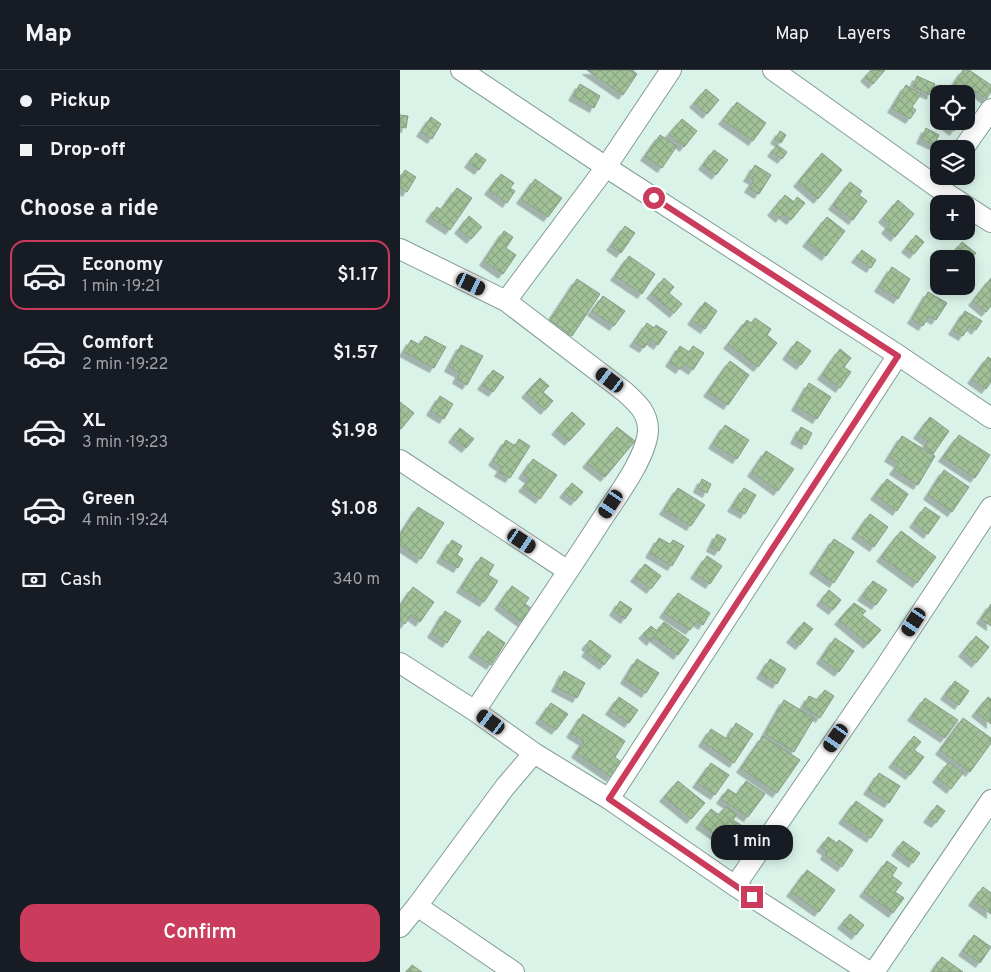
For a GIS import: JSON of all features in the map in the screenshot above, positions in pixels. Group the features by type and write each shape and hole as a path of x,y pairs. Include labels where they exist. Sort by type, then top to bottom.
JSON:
{"street":[{"path":"461,70 991,418"},
{"path":"506,301 606,167 671,70"},
{"path":"773,70 930,174"},
{"path":"969,140 991,109"},
{"path":"944,185 955,195"},
{"path":"975,212 991,222"},
{"path":"400,249 506,301 626,392 642,408 648,427 645,446 633,471 475,711"},
{"path":"609,799 898,356"},
{"path":"400,460 568,571"},
{"path":"735,886 882,672 991,507"},
{"path":"400,663 475,711 534,753 609,799 735,886 869,972"},
{"path":"400,927 505,787 534,753"},
{"path":"874,972 991,800"},
{"path":"417,906 514,972"}],"building":[{"path":"587,70 634,70 637,74 623,95"},
{"path":"871,70 885,70 873,84 865,77"},
{"path":"963,70 969,70 991,85 991,92 986,99 976,91 975,92 975,85 954,84"},
{"path":"917,76 935,84 930,85 930,95 913,87"},
{"path":"580,84 600,96 594,108 573,96"},
{"path":"906,85 921,94 912,107 916,110 910,119 892,108"},
{"path":"706,89 719,100 707,114 694,103"},
{"path":"737,102 766,123 753,141 723,120"},
{"path":"400,115 408,116 406,128 400,127"},
{"path":"431,117 441,124 432,139 421,132"},
{"path":"682,119 697,131 684,147 669,134"},
{"path":"926,128 939,135 936,140 930,140 930,143 921,139"},
{"path":"780,131 786,135 781,143 775,139"},
{"path":"660,135 677,146 662,168 645,156"},
{"path":"777,145 787,152 782,159 772,152"},
{"path":"714,150 728,160 716,175 703,165"},
{"path":"476,153 486,160 479,170 469,163"},
{"path":"822,153 842,170 818,199 798,182"},
{"path":"755,165 771,175 759,194 749,188 754,180 748,177"},
{"path":"405,170 416,177 407,192 400,188 400,178"},
{"path":"501,174 514,183 510,188 515,191 507,203 489,190"},
{"path":"535,179 562,198 548,217 521,199"},
{"path":"850,182 862,191 859,195 867,201 853,220 833,205"},
{"path":"457,188 472,198 450,230 430,217 437,207 441,210"},
{"path":"785,195 794,202 797,197 805,203 791,220 783,214 780,218 772,211"},
{"path":"898,200 914,214 895,237 886,229 890,224 883,218"},
{"path":"469,216 482,227 471,239 459,229"},
{"path":"827,217 845,231 826,256 807,242"},
{"path":"625,226 635,233 621,253 611,246"},
{"path":"504,231 513,237 506,248 516,255 503,274 484,261"},
{"path":"916,235 924,242 914,254 906,248"},
{"path":"962,242 972,250 956,250"},
{"path":"862,250 876,260 871,268 856,258"},
{"path":"629,256 655,274 642,294 615,276"},
{"path":"892,267 910,279 898,299 879,287"},
{"path":"664,278 674,287 669,293 682,304 674,313 651,294"},
{"path":"991,278 991,306 986,312 973,301"},
{"path":"577,279 600,294 572,336 550,320"},
{"path":"928,292 930,295 947,303 936,320 929,316 923,326 912,319"},
{"path":"603,296 625,311 614,326 592,311"},
{"path":"705,302 717,311 705,329 692,320"},
{"path":"965,311 982,321 976,330 970,325 963,336 953,330"},
{"path":"755,318 771,329 767,335 777,343 758,367 728,344 747,320 751,323"},
{"path":"647,323 654,328 656,325 667,332 658,345 650,339 644,348 634,342"},
{"path":"425,336 446,347 434,368 404,352 411,340 420,345"},
{"path":"797,341 811,351 801,365 787,355"},
{"path":"461,345 483,356 467,385 457,379 460,373 449,367"},
{"path":"680,346 689,352 693,346 704,353 693,370 684,364 680,369 670,362"},
{"path":"840,349 851,358 844,367 851,372 840,388 822,375"},
{"path":"988,357 991,359 991,382 986,389 972,379"},
{"path":"730,361 749,375 728,405 708,392"},
{"path":"493,370 504,377 493,392 482,385"},
{"path":"540,378 549,386 543,392 553,401 545,410 526,393"},
{"path":"809,383 831,397 817,419 796,406"},
{"path":"440,396 453,404 444,419 431,411"},
{"path":"400,402 414,413 401,429 400,428"},
{"path":"572,412 585,424 569,441 556,430"},
{"path":"930,417 949,431 933,454 924,447 928,441 918,434"},
{"path":"725,425 749,440 737,459 713,444"},
{"path":"617,427 635,441 605,477 587,463"},
{"path":"801,427 812,433 806,445 795,439"},
{"path":"460,428 474,439 466,448 453,438"},
{"path":"959,435 990,455 975,478 943,457"},
{"path":"902,436 935,456 918,485 894,470 899,463 889,457"},
{"path":"519,439 530,446 510,478 499,472 502,467 493,461 506,440 515,446"},
{"path":"766,451 794,469 778,491 752,472"},
{"path":"533,459 557,475 540,499 523,487 530,479 523,474"},
{"path":"944,470 969,487 952,512 928,495"},
{"path":"702,479 711,484 707,493 698,488"},
{"path":"887,479 908,494 897,511 875,495"},
{"path":"572,483 583,492 575,501 564,493"},
{"path":"678,488 705,505 691,526 664,510"},
{"path":"744,488 756,495 745,514 732,507"},
{"path":"418,507 444,523 421,559 400,545 400,535"},
{"path":"925,507 940,517 928,534 914,523"},
{"path":"870,514 888,527 874,547 856,534"},
{"path":"901,531 936,557 917,583 881,557"},
{"path":"717,534 726,539 719,551 711,547"},
{"path":"659,538 670,544 673,540 684,546 672,566 650,553"},
{"path":"834,539 854,552 834,583 814,569"},
{"path":"452,540 462,546 457,555 463,559 458,568 441,558"},
{"path":"707,556 722,566 710,584 695,574"},
{"path":"481,557 494,565 488,575 498,581 484,602 461,588"},
{"path":"645,564 661,576 651,589 635,577"},
{"path":"873,581 887,590 876,605 862,596"},
{"path":"512,586 529,598 525,604 531,608 522,622 499,605"},
{"path":"413,587 434,602 420,622 411,615 405,624 400,620 400,606"},
{"path":"829,590 841,600 833,610 821,601"},
{"path":"678,593 710,613 703,625 697,621 690,630 664,613"},
{"path":"620,601 632,609 625,619 614,611"},
{"path":"854,603 866,611 862,615 881,630 868,644 839,620"},
{"path":"991,604 991,626 981,619"},
{"path":"445,611 461,621 447,643 432,633"},
{"path":"664,622 689,640 678,655 654,637 651,641 643,634 651,626 657,631"},
{"path":"804,622 813,629 800,645 791,638"},
{"path":"488,631 505,643 491,665 473,653"},
{"path":"976,636 989,647 976,663 963,652"},
{"path":"835,638 854,651 839,672 821,659"},
{"path":"590,640 611,656 604,665 586,652 589,648 586,645"},
{"path":"637,659 659,673 646,693 625,679"},
{"path":"770,659 786,669 777,684 761,674"},
{"path":"564,671 585,683 577,698 556,687"},
{"path":"955,681 969,691 959,705 945,695"},
{"path":"825,690 834,696 820,718 803,707 809,696 817,700"},
{"path":"619,697 638,710 629,723 610,710"},
{"path":"988,697 991,699 991,724 976,712"},
{"path":"925,698 958,720 945,738 912,716"},
{"path":"784,700 814,718 794,752 765,734"},
{"path":"551,703 568,714 556,730 540,719"},
{"path":"583,714 625,741 615,757 621,762 611,777 576,753 584,741 571,733"},
{"path":"963,718 991,738 991,743 970,772 940,750"},
{"path":"736,723 753,734 734,763 703,742 711,729 727,739"},
{"path":"763,736 800,760 777,793 741,768"},
{"path":"914,736 921,742 914,750 924,757 910,775 893,763"},
{"path":"949,762 963,773 951,789 937,778"},
{"path":"711,763 729,775 715,795 697,783"},
{"path":"879,773 900,786 889,803 868,790"},
{"path":"678,781 705,803 691,819 664,797"},
{"path":"746,781 765,794 748,817 721,799 728,789 737,795"},
{"path":"856,801 883,820 871,838 843,819"},
{"path":"937,805 945,811 936,823 928,818"},
{"path":"726,806 737,814 733,820 747,829 734,848 700,824 711,809 719,815"},
{"path":"828,837 837,843 839,840 853,850 842,867 825,855 827,851 821,847"},
{"path":"903,841 920,853 913,863 896,851"},
{"path":"887,861 897,868 892,876 902,883 895,892 904,898 893,913 864,892"},
{"path":"807,870 835,890 819,912 791,892"},
{"path":"983,887 991,893 991,914 973,901"},
{"path":"850,914 864,925 856,935 842,924"},
{"path":"974,935 991,947 980,963 963,951"},
{"path":"942,957 963,972 932,972"},
{"path":"412,965 422,972 406,972"}],"route":[{"path":"654,198 898,356 609,799 752,897"}]}
